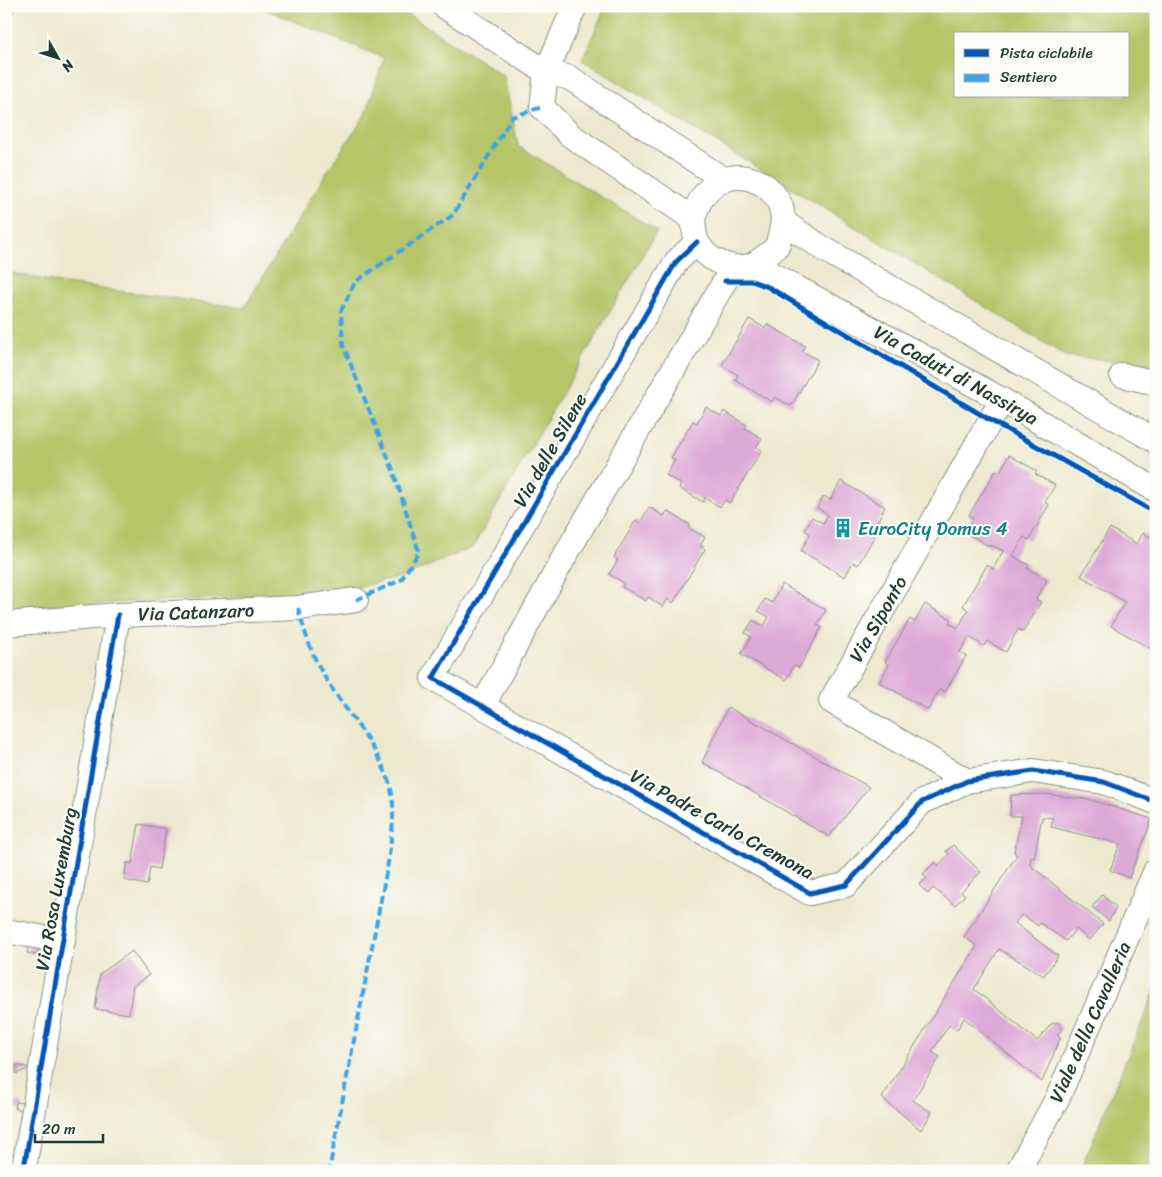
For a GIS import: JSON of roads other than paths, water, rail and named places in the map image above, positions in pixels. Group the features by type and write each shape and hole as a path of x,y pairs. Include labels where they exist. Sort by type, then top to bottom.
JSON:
{"street":[{"path":"444,6 546,72 570,78 723,179"},
{"path":"546,72 575,6"},
{"name":"Via Caduti di Nassirya","path":"546,72 542,107 570,135 695,230 712,259 744,266 1002,400 1156,490"},
{"path":"483,705 562,561 744,266 776,248 784,223 776,195 752,178 723,179 708,188 697,202 695,230"},
{"path":"784,223 824,249 1156,441"},
{"name":"Via delle Silene","path":"433,678 695,230"},
{"path":"1122,375 1156,383"},
{"name":"Via Siponto","path":"966,781 831,701 1002,400"},
{"name":"Via Catanzaro","path":"6,624 118,615 298,608 356,600"},
{"name":"Via Rosa Luxemburg","path":"24,1168 118,615"},
{"name":"Via Padre Carlo Cremona","path":"433,678 810,893 846,885 922,802 966,781 1033,771 1104,782 1156,802"},
{"name":"Viale della Cavalleria","path":"1018,1171 1058,1097 1156,870"},
{"path":"6,931 63,941"}],"place":[{"name":"EuroCity Domus 4","path":"843,528"}]}
